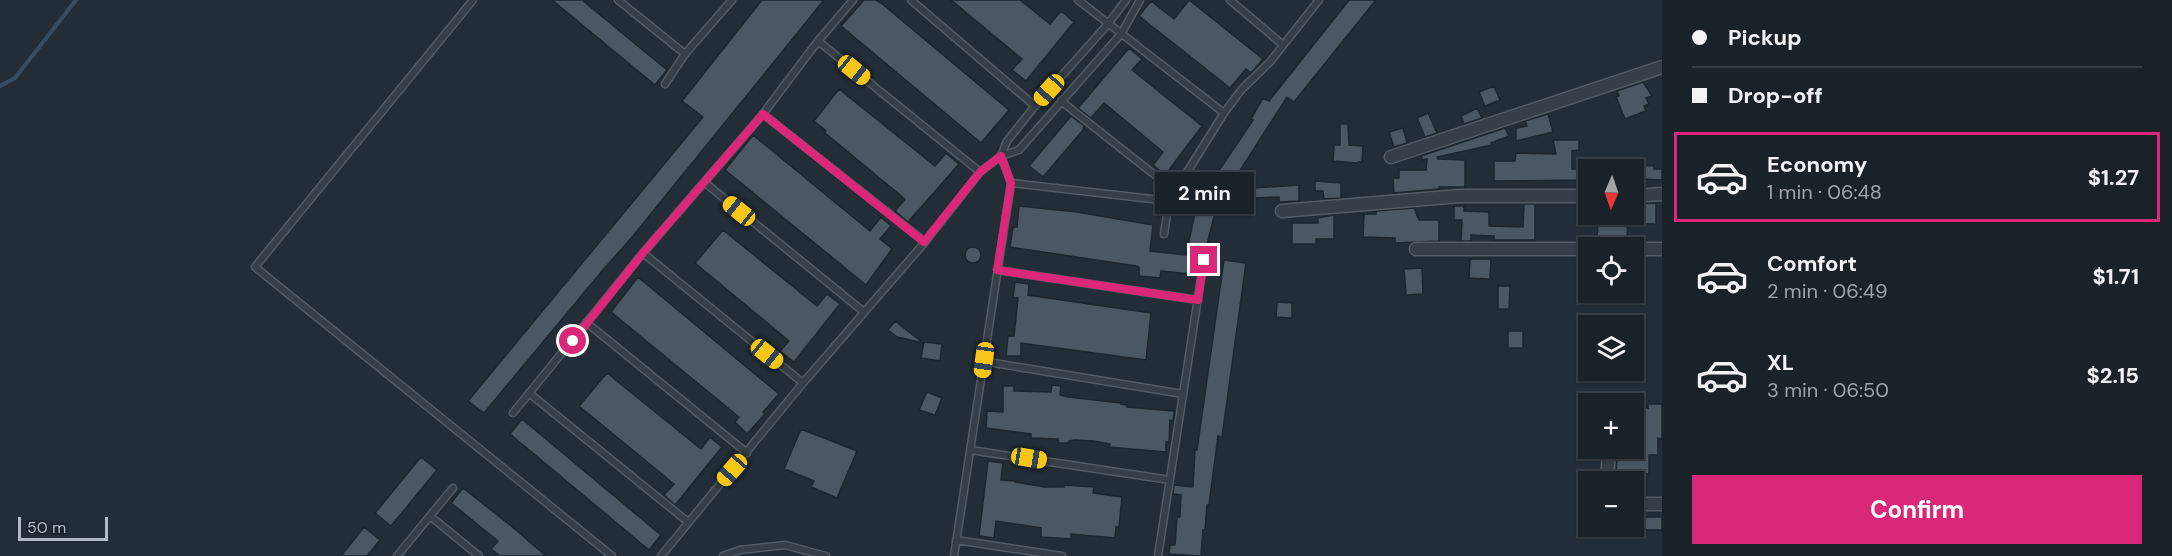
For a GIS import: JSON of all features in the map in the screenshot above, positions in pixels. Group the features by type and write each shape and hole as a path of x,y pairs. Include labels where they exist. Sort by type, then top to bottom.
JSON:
{"street":[{"path":"1391,157 1662,67"},
{"path":"1644,195 1662,194"},
{"path":"1282,211 1460,196 1578,196"},
{"path":"1416,249 1578,249"},
{"path":"1644,249 1662,249"},
{"path":"1644,504 1662,504"}],"lane":[{"path":"473,0 255,267 612,556"},
{"path":"618,0 685,54"},
{"path":"665,84 685,54 732,0"},
{"path":"513,413 643,253 763,114 818,41 853,0"},
{"path":"911,0 1035,106"},
{"path":"1078,0 1224,113"},
{"path":"954,556 1011,183 1001,156 1007,141 1035,106 1108,24 1126,0"},
{"path":"661,556 980,172 1001,156 1019,150 1121,34 1140,0"},
{"path":"1230,0 1283,45"},
{"path":"1164,234 1169,201 1224,113 1242,89 1270,62 1319,0"},
{"path":"818,41 980,172"},
{"path":"1061,101 1175,191"},
{"path":"763,114 924,242"},
{"path":"704,182 864,312"},
{"path":"1011,183 1169,201"},
{"path":"643,253 803,383"},
{"path":"1158,556 1204,260"},
{"path":"997,270 1198,300"},
{"path":"587,323 747,453"},
{"path":"984,360 1183,394"},
{"path":"529,393 688,522"},
{"path":"970,450 1170,480"},
{"path":"397,556 453,488"},
{"path":"430,516 479,556"},
{"path":"957,540 1062,556"},
{"path":"723,556 740,550 785,545 826,556"}],"building":[{"path":"552,0 582,0 667,70 655,85"},
{"path":"762,0 824,0 633,236 484,413 468,401 703,117 682,101"},
{"path":"864,0 875,0 881,3 1009,110 981,143 841,26"},
{"path":"951,0 1020,0 1050,24 1061,11 1074,22 1026,81 1012,70 1022,59"},
{"path":"1189,0 1263,59 1251,73 1246,69 1230,88 1139,16 1151,1 1174,19"},
{"path":"1349,0 1376,0 1294,102 1287,97 1216,208 1206,249 1196,247 1195,263 1192,263 1191,274 1161,271 1160,278 1139,276 1139,267 1136,266 1010,247 1013,227 1017,227 1019,206 1077,212 1153,225 1150,251 1186,255 1196,208 1209,187 1207,185 1253,120 1251,119 1263,98 1269,101"},
{"path":"1129,48 1142,59 1132,70 1202,126 1165,175 1153,165 1163,152 1104,103 1091,118 1078,108"},
{"path":"1643,82 1652,96 1646,98 1649,104 1644,106 1646,111 1625,119 1616,97 1619,96 1617,91"},
{"path":"1494,86 1500,100 1485,106 1479,92"},
{"path":"839,89 935,166 946,153 959,164 908,222 895,211 905,199 825,133 826,131 814,121"},
{"path":"1477,108 1482,118 1464,124 1461,116"},
{"path":"1428,113 1437,133 1425,137 1417,118"},
{"path":"1548,114 1553,132 1516,141 1516,128 1527,126 1525,121"},
{"path":"1071,116 1084,126 1083,130 1043,177 1029,166"},
{"path":"1340,124 1348,124 1349,145 1363,146 1362,161 1356,163 1333,161 1334,145 1340,145"},
{"path":"1403,128 1407,143 1394,147 1389,132"},
{"path":"1505,128 1509,136 1491,143 1492,145 1437,157 1438,159 1465,160 1465,187 1439,187 1439,189 1394,193 1393,178 1399,178 1399,170 1426,170 1427,159 1422,160 1421,156"},
{"path":"753,135 870,231 881,217 891,226 880,239 892,249 866,285 725,170"},
{"path":"1553,140 1579,140 1579,150 1572,151 1572,169 1578,169 1578,180 1494,181 1494,161 1515,161 1516,153 1556,154"},
{"path":"1644,165 1662,169 1662,180 1644,179"},
{"path":"1315,181 1341,183 1341,198 1324,199 1323,191 1315,191"},
{"path":"1299,185 1299,201 1279,202 1279,197 1253,198 1253,188"},
{"path":"1656,203 1656,224 1644,224 1644,204"},
{"path":"1524,204 1535,204 1535,240 1494,240 1494,236 1471,235 1471,241 1461,241 1462,220 1454,220 1454,206 1464,206 1464,211 1489,212 1489,226 1523,227"},
{"path":"1414,208 1419,220 1439,220 1439,241 1395,243 1395,238 1363,237 1364,214"},
{"path":"1334,215 1334,239 1316,239 1316,244 1292,244 1292,223 1318,223 1318,218"},
{"path":"1598,225 1628,225 1627,237 1597,237"},
{"path":"723,230 817,306 827,294 840,304 794,362 780,351 789,341 695,263"},
{"path":"973,247 979,249 981,255 979,261 973,263 967,261 965,255 967,249"},
{"path":"1470,259 1491,259 1490,279 1469,278"},
{"path":"1224,260 1246,263 1222,437 1218,436 1201,556 1169,554 1170,545 1175,545 1177,517 1180,517 1181,495 1173,494 1174,485 1193,487 1195,450 1197,450"},
{"path":"1422,268 1423,294 1406,295 1404,269"},
{"path":"638,277 779,394 747,434 735,422 739,417 611,312"},
{"path":"1015,282 1029,284 1028,295 1151,313 1146,360 1021,343 1021,356 1006,356 1008,336 1014,336 1018,298 1013,297"},
{"path":"1498,286 1510,286 1509,309 1498,309"},
{"path":"1277,302 1292,303 1292,318 1276,317"},
{"path":"895,321 923,343 897,337 888,330"},
{"path":"1508,331 1523,331 1523,348 1508,348"},
{"path":"924,342 942,344 940,361 921,358"},
{"path":"607,373 701,449 710,437 722,447 675,505 664,495 674,484 579,406"},
{"path":"1052,385 1061,386 1060,395 1068,397 1121,403 1127,407 1174,411 1173,421 1170,420 1166,452 1109,447 1110,444 1094,441 1075,440 1058,443 1058,439 1031,438 1031,434 986,428 987,411 1003,412 1003,386 1014,386 1014,391 1051,392"},
{"path":"927,392 942,398 935,415 919,410"},
{"path":"1648,404 1662,404 1662,439 1658,438 1658,455 1649,455 1649,474 1644,474 1644,471 1616,471 1617,459 1644,459 1644,407 1648,408"},
{"path":"522,419 661,535 649,550 510,434"},
{"path":"801,429 857,451 837,498 811,487 814,481 784,469"},
{"path":"421,457 437,470 391,526 375,513"},
{"path":"988,461 1003,463 1001,480 1045,487 1064,487 1064,485 1094,487 1093,493 1122,497 1119,527 1116,527 1115,538 1071,534 1071,539 1041,537 1041,528 996,521 994,538 979,536"},
{"path":"463,488 546,556 500,556 491,549 498,541 451,503"},
{"path":"1644,517 1662,517 1662,530 1644,530"},
{"path":"364,527 380,540 367,556 341,556"}],"waterway":[{"path":"0,86 15,78 76,0"}],"route":[{"path":"573,341 643,253 763,114 924,242 980,172 1001,156 1011,183 997,270 1198,300 1204,260"}]}
